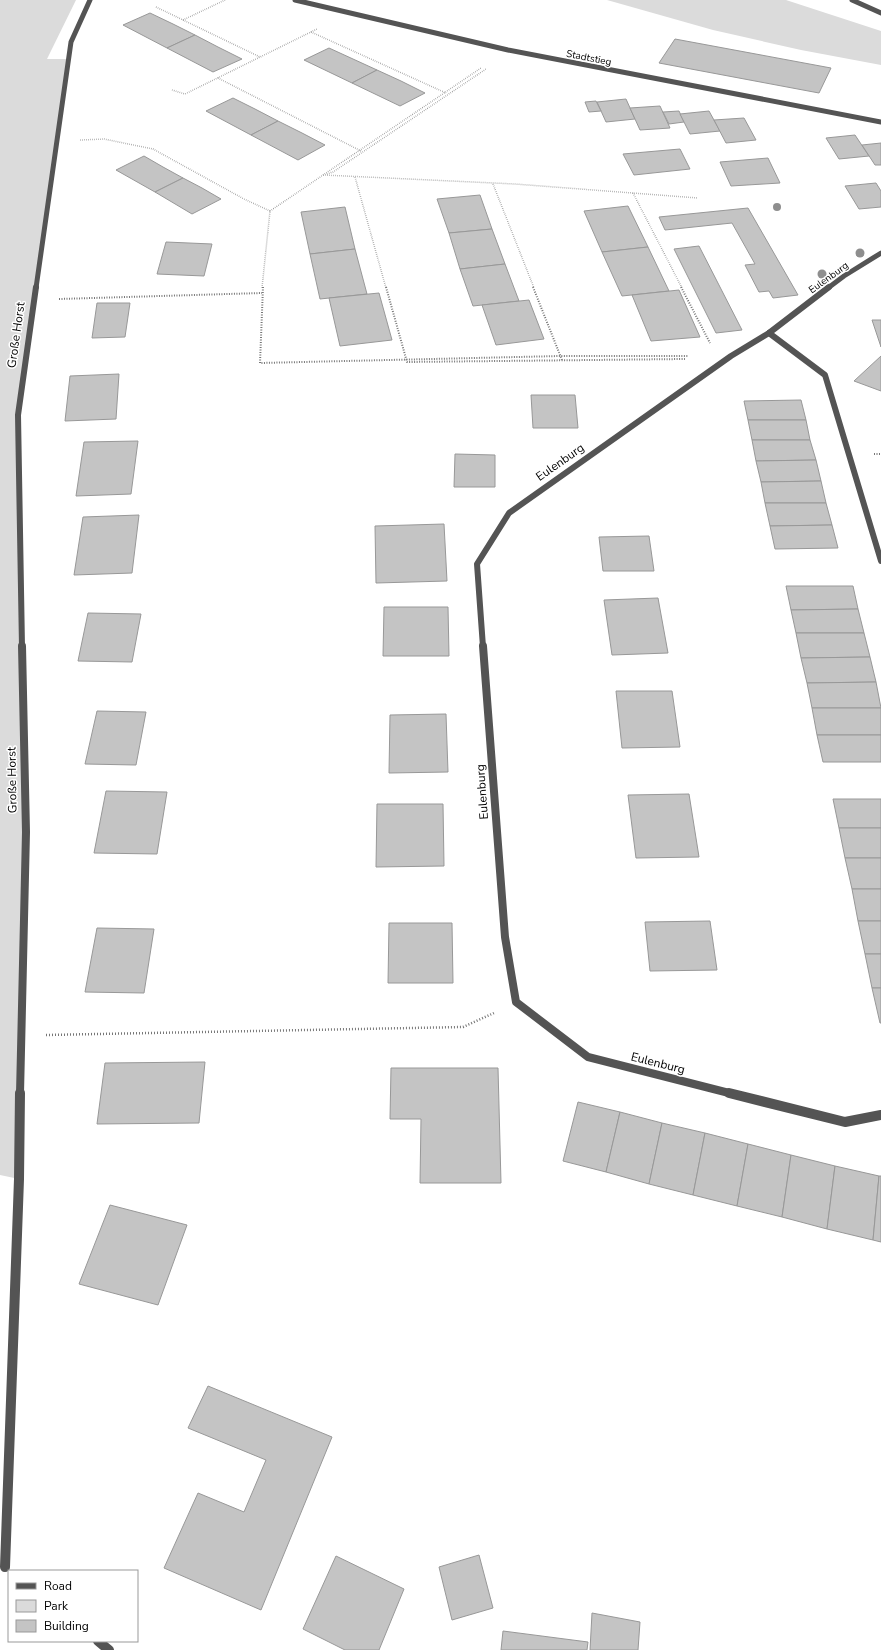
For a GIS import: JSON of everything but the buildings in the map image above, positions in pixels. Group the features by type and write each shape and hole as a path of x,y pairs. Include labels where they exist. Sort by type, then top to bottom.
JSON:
{"street":[{"name":"Große Horst","path":"5,1568 19,1179 20,1035 26,832 18,415 72,42 90,0"},
{"name":"Stadtstieg","path":"295,0 508,50 881,122"},
{"path":"852,0 881,13"},
{"name":"Eulenburg","path":"881,253 844,276 769,333 731,356 509,513 477,564 505,937 516,1002 588,1058 844,1122 881,1114"},
{"path":"769,333 825,375 881,561"},
{"path":"99,1642 109,1650"}],"path":[{"path":"182,20 225,0"},
{"path":"156,7 260,57"},
{"path":"172,90 184,94 350,13"},
{"path":"311,32 449,94"},
{"path":"270,211 508,50"},
{"path":"323,175 333,172 449,94 507,54 508,50"},
{"path":"218,78 363,152"},
{"path":"57,142 104,139 153,149 244,199 270,211"},
{"path":"323,175 493,183 698,198"},
{"path":"355,177 407,362 689,359"},
{"path":"493,183 562,360"},
{"path":"633,193 712,348 731,356"},
{"path":"270,211 262,293 260,363 560,356 731,356"},
{"path":"34,300 262,293"},
{"path":"20,1035 463,1027 516,1002"}],"green space":[{"path":"0,0 76,0 47,59 69,59 18,415 26,832 19,1179 0,1175"},
{"path":"607,0 786,0 881,31 881,65 801,50 713,30"}]}
